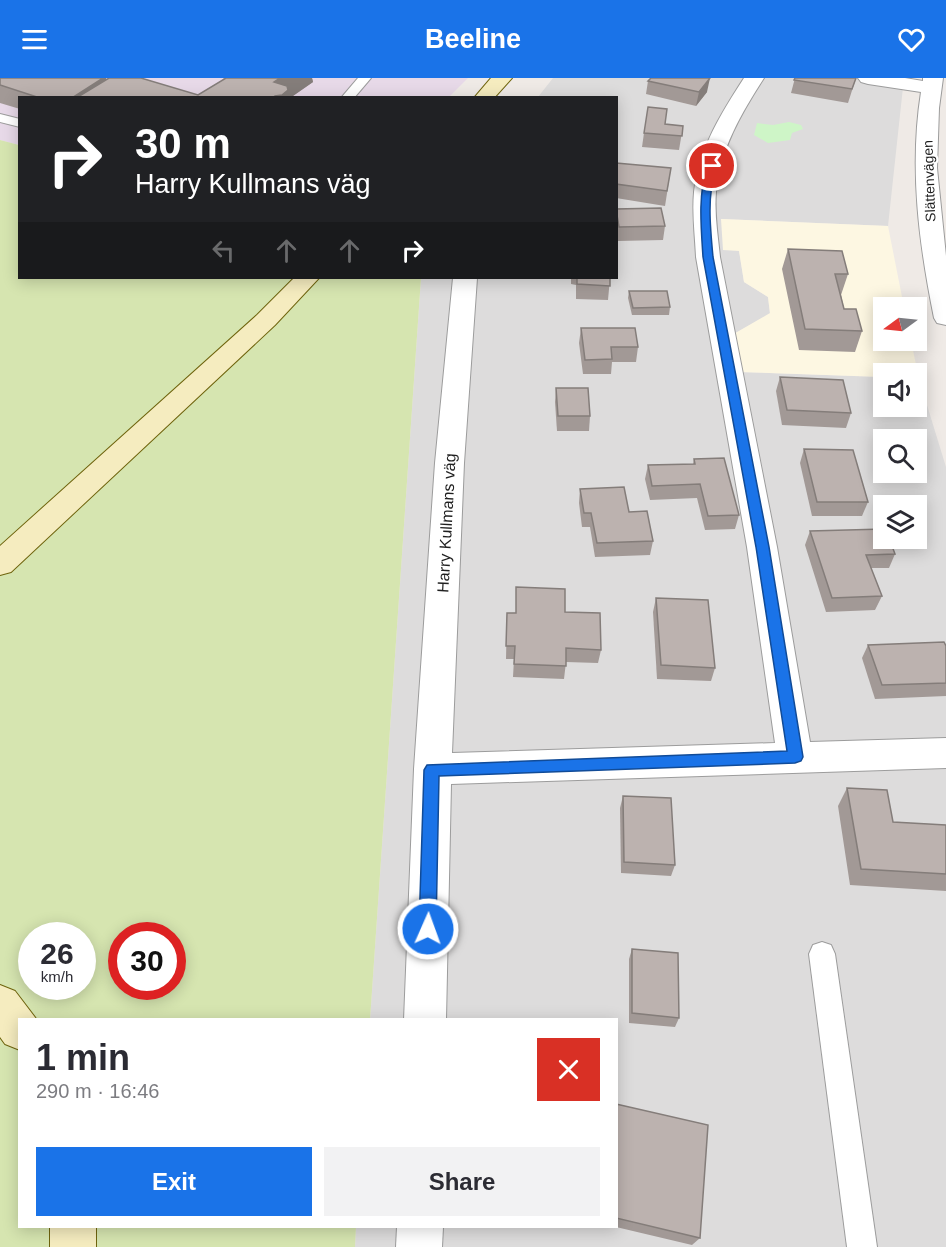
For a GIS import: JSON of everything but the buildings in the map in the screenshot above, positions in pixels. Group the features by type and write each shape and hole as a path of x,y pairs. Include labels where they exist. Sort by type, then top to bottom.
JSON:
{"main road":[{"path":"485,96 502,78"},
{"path":"0,564 266,320 306,279"},
{"path":"0,1005 18,1027"},
{"path":"73,1228 73,1247"}],"street":[{"path":"754,78 735,106 722,133 706,183 704,210 708,257 762,547 795,757"},
{"path":"868,78 932,83"},
{"name":"Slättenvägen","path":"932,83 926,141 928,208 946,318"},
{"name":"Harry Kullmans väg","path":"425,1018 432,770 454,394 465,279"},
{"path":"432,770 946,753"}],"lane":[{"path":"349,96 365,78"},
{"path":"0,118 18,122"},
{"path":"822,954 862,1247"}],"shaded area":[{"path":"0,78 468,78 450,96 18,96 18,145 0,140"},
{"path":"553,78 904,78 888,226 721,219 739,250 744,282 768,297 770,314 732,335 739,372 873,377 873,417 927,417 927,405 946,467 946,1247 355,1247 356,1228 618,1228 618,1018 370,1018 421,279 618,279 618,96 539,96"},
{"path":"721,219 888,226 902,297 873,297 873,351 913,351 916,363 873,363 873,377 739,372 732,335 770,313 768,297 744,282 739,251 723,250"}],"green space":[{"path":"789,122 801,125 803,129 792,133 790,140 768,143 754,135 757,123 773,125"},
{"path":"0,140 18,145 18,279 421,279 370,1018 18,1018 18,1228 356,1228 355,1247 0,1247"}],"route":[{"path":"428,929 432,770 795,757 762,547 708,257 704,210 706,183 712,166"}]}
